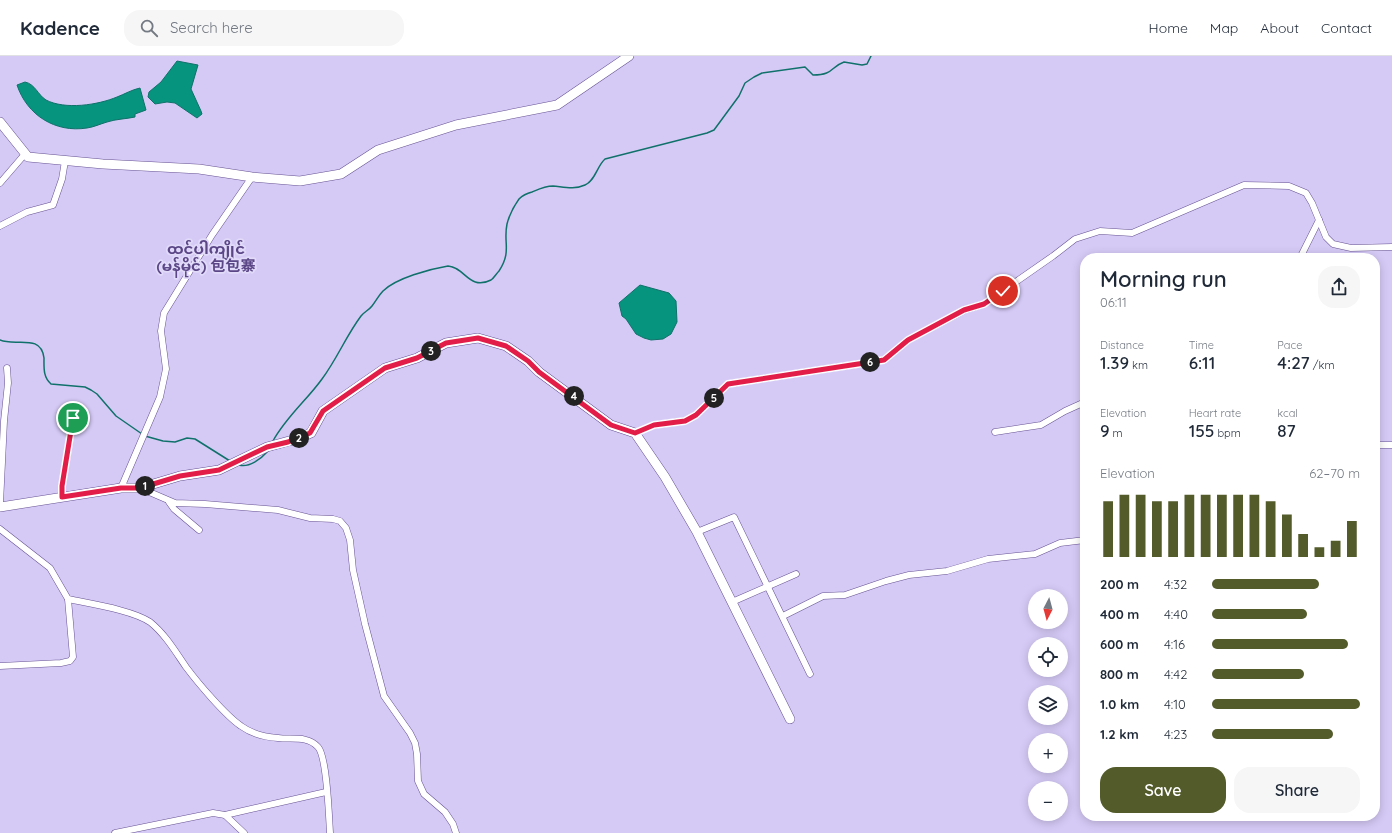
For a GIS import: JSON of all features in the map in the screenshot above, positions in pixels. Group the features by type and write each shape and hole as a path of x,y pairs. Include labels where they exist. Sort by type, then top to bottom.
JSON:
{"street":[{"path":"0,122 28,157 103,164 199,169 252,177 300,181 341,174 378,150 449,127 557,105 629,56"},
{"path":"0,183 25,154"},
{"path":"0,226 27,212 53,205 62,179 65,161"},
{"path":"121,488 160,397 166,369 161,331 164,313 212,235 252,177"},
{"path":"635,433 654,425 685,421 696,415 728,384 884,360 908,340 964,310 984,304 1075,239 1100,231 1132,233 1244,185 1289,186 1306,193 1312,203 1326,237 1333,244 1343,248 1392,247"},
{"path":"1302,253 1319,220"},
{"path":"0,507 121,488 140,488 180,476 219,470 269,446 288,442 310,433 323,411 385,368 417,358 446,343 478,338 506,346 528,361 539,372 611,425 635,433 665,477 697,532 790,719"},
{"path":"0,503 4,421 8,383 7,368"},
{"path":"996,432 1041,425 1080,404"},
{"path":"62,497 62,486 73,418"},
{"path":"1380,445 1392,445"},
{"path":"140,488 169,502 278,510 310,518 332,519 340,521 343,524 350,540 353,570 365,624 384,696 410,733 415,743 418,781 424,794 445,812 453,824 456,833"},
{"path":"169,502 174,509 199,530"},
{"path":"697,532 734,517 810,674"},
{"path":"0,529 50,568 68,599 73,657 70,661 61,663 0,666"},
{"path":"783,616 823,596 845,596 886,581 909,575 947,572 988,559 1035,554 1060,543 1080,541"},
{"path":"732,602 796,574"},
{"path":"68,599 132,614 149,622 166,639 187,668 232,720 252,733 278,738 299,738 311,742 319,748 324,765 330,833"},
{"path":"115,833 213,813 225,815 326,792"},
{"path":"225,815 244,833"}],"shaded area":[{"path":"177,61 198,65 191,89 202,114 197,118 175,103 167,102 155,104 148,97 149,92 161,82"},
{"path":"25,82 34,87 46,100 62,105 72,106 109,100 140,88 146,110 135,114 135,117 110,121 90,128 64,128 53,125 44,120 28,105 17,85"},
{"path":"640,285 669,293 676,301 677,322 671,334 663,339 651,340 636,334 626,319 622,316 619,303"}],"waterway":[{"path":"273,441 290,416 322,379 361,316 389,286 405,278 432,269 448,266 454,267 472,281 477,283 484,283 491,280 503,264 506,252 506,231 508,221 515,205 522,197 547,187 581,187 594,177 605,159 714,130 739,96 745,83 762,73 805,67 813,75 820,75 825,74 844,62 862,65 867,64 871,56"},
{"path":"0,340 6,342 33,343 38,346 42,350 44,358 45,375 51,384 85,387 91,390 97,394 116,416 142,434"},
{"path":"145,436 163,441 175,442 187,438 195,439 230,461"},
{"path":"239,465 243,466 251,464 268,451"}],"district":[{"name":"ထင်ပါကျိုင် (မန်မိုင်) 包包寨","path":"206,258"}],"route":[{"path":"73,418 62,486 62,497 121,488 140,488 180,476 219,470 274,444 300,438 310,433 323,411 385,368 417,358 446,343 478,338 506,346 528,361 539,372 586,405 611,425 635,433 654,425 685,421 696,415 728,384 884,360 908,340 964,310 984,304 1003,291"}]}
